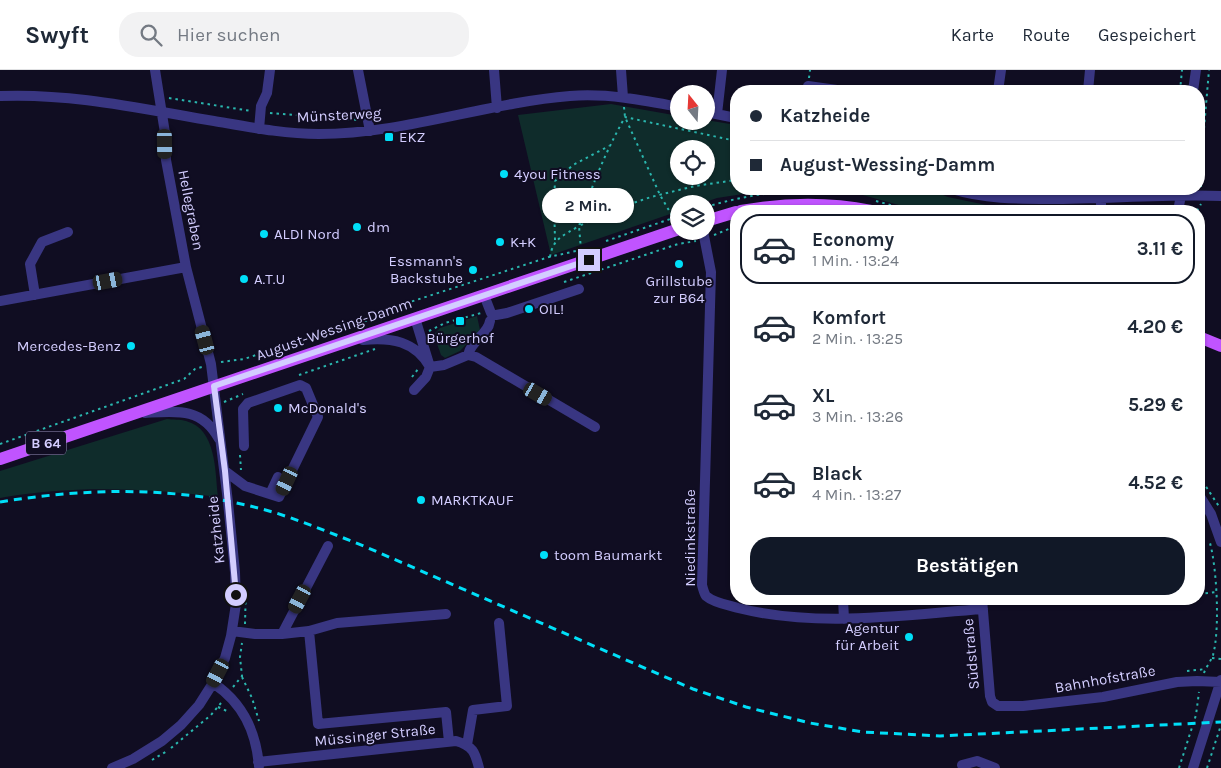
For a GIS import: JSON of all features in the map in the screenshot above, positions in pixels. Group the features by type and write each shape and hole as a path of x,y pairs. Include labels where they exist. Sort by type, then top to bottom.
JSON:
{"main road":[{"path":"793,205 829,205"},
{"path":"715,218 730,214"},
{"name":"August-Wessing-Damm","path":"0,459 670,232"},
{"path":"1205,339 1221,346"}],"street":[{"name":"Hellegraben","path":"156,70 165,133 166,160 186,267 209,354 214,386"},
{"path":"259,129 261,106 267,92 267,70"},
{"path":"358,70 370,131"},
{"path":"494,70 497,108"},
{"path":"621,70 623,97"},
{"path":"722,70 717,114 730,117"},
{"path":"999,85 1001,70"},
{"path":"1089,85 1090,70"},
{"path":"1194,85 1196,70"},
{"name":"Münsterweg","path":"0,96 43,95 78,98 298,134 370,131 572,96 623,97 670,105"},
{"path":"1084,195 1101,198 1141,195"},
{"path":"1196,195 1221,196"},
{"path":"1101,198 1101,205"},
{"path":"35,295 30,264 42,242 68,232"},
{"name":"Niedinkstraße","path":"705,240 710,272 702,586 705,595 718,603 749,610 806,618 844,619 973,605"},
{"name":"Hellegraben","path":"0,301 186,267"},
{"path":"490,316 579,289"},
{"path":"468,355 472,345 488,329 490,316 484,295"},
{"path":"415,318 430,368 426,377 416,388"},
{"path":"340,344 368,339 386,338 399,340 417,351 430,368"},
{"path":"430,368 444,365 468,355 476,357 595,427"},
{"path":"225,471 239,483 251,489 280,497 318,417 306,388 300,385 248,403 243,409 242,450"},
{"name":"Katzheide","path":"112,768 142,754 169,736 194,712 213,683 224,658 232,631 236,586 225,471 214,386"},
{"path":"132,414 178,412 190,414 210,425 221,442"},
{"path":"270,494 278,477"},
{"path":"1205,504 1211,514 1221,542"},
{"path":"282,634 328,546"},
{"path":"843,605 844,619"},
{"name":"Südstraße","path":"982,605 990,696 995,704"},
{"path":"232,631 271,635 309,631 337,623 446,614"},
{"path":"479,768 476,754 467,745 473,710 507,706 499,623"},
{"path":"309,631 318,724 446,712 449,742"},
{"path":"1193,768 1221,681"},
{"name":"Bahnhofstraße","path":"995,704 1011,707 1058,704 1177,682 1221,681"},
{"path":"213,683 242,710 250,726 259,765"},
{"name":"Müssinger Straße","path":"259,765 456,741 467,745"},
{"path":"962,765 977,761 995,768"}],"path":[{"path":"1181,85 1182,70"},
{"path":"1205,115 1209,70"},
{"path":"623,97 625,118 660,195 670,211"},
{"path":"625,118 730,140"},
{"path":"234,360 250,358 398,310 406,303 550,257 581,250 579,226 592,185 625,118"},
{"path":"555,240 555,180 573,165 610,146"},
{"path":"550,257 551,246 555,240 615,209 695,186 730,181"},
{"path":"598,244 670,219"},
{"path":"715,232 730,228"},
{"path":"559,284 695,240"},
{"path":"445,323 467,316 490,316"},
{"path":"299,375 380,348"},
{"path":"416,388 412,377 418,369 417,365"},
{"path":"0,444 184,379 198,368"},
{"path":"239,483 242,450"},
{"path":"1179,768 1196,715 1202,681 1212,658 1215,639 1216,592 1213,557 1208,537"},
{"path":"227,694 242,676 240,657 247,603 246,581"},
{"path":"1205,593 1216,592"},
{"path":"1212,658 1221,659"},
{"path":"1180,672 1200,668 1206,669"},
{"path":"1208,768 1221,725"}],"green space":[{"path":"611,104 670,114 670,130 715,130 715,122 730,124 730,195 736,195 715,199 715,195 670,195 670,214 551,255 518,115"},
{"path":"863,195 943,195 986,205 899,205"},
{"path":"477,316 480,330 460,351 445,358 441,355 435,333 440,328"},
{"path":"167,419 186,421 204,433 209,442 215,464 218,497 109,489 54,491 0,498 0,471"}],"railway":[{"path":"0,502 69,494 139,492 208,498 276,513 366,547 693,689 746,707 810,723 863,732 940,736 1221,722"}],"place":[{"name":"EKZ","path":"389,137"},
{"name":"4you Fitness","path":"504,174"},
{"name":"dm","path":"357,227"},
{"name":"ALDI Nord","path":"264,234"},
{"name":"K+K","path":"500,242"},
{"name":"Grillstube zur B64","path":"679,264"},
{"name":"Essmann's Backstube","path":"473,270"},
{"name":"A.T.U","path":"244,279"},
{"name":"OIL!","path":"529,309"},
{"name":"Bürgerhof","path":"460,321"},
{"name":"Mercedes-Benz","path":"131,346"},
{"name":"McDonald's","path":"278,408"},
{"name":"MARKTKAUF","path":"421,500"},
{"name":"toom Baumarkt","path":"544,555"},
{"name":"Agentur für Arbeit","path":"909,637"}],"route":[{"path":"236,595 225,471 214,386 589,260"}]}
